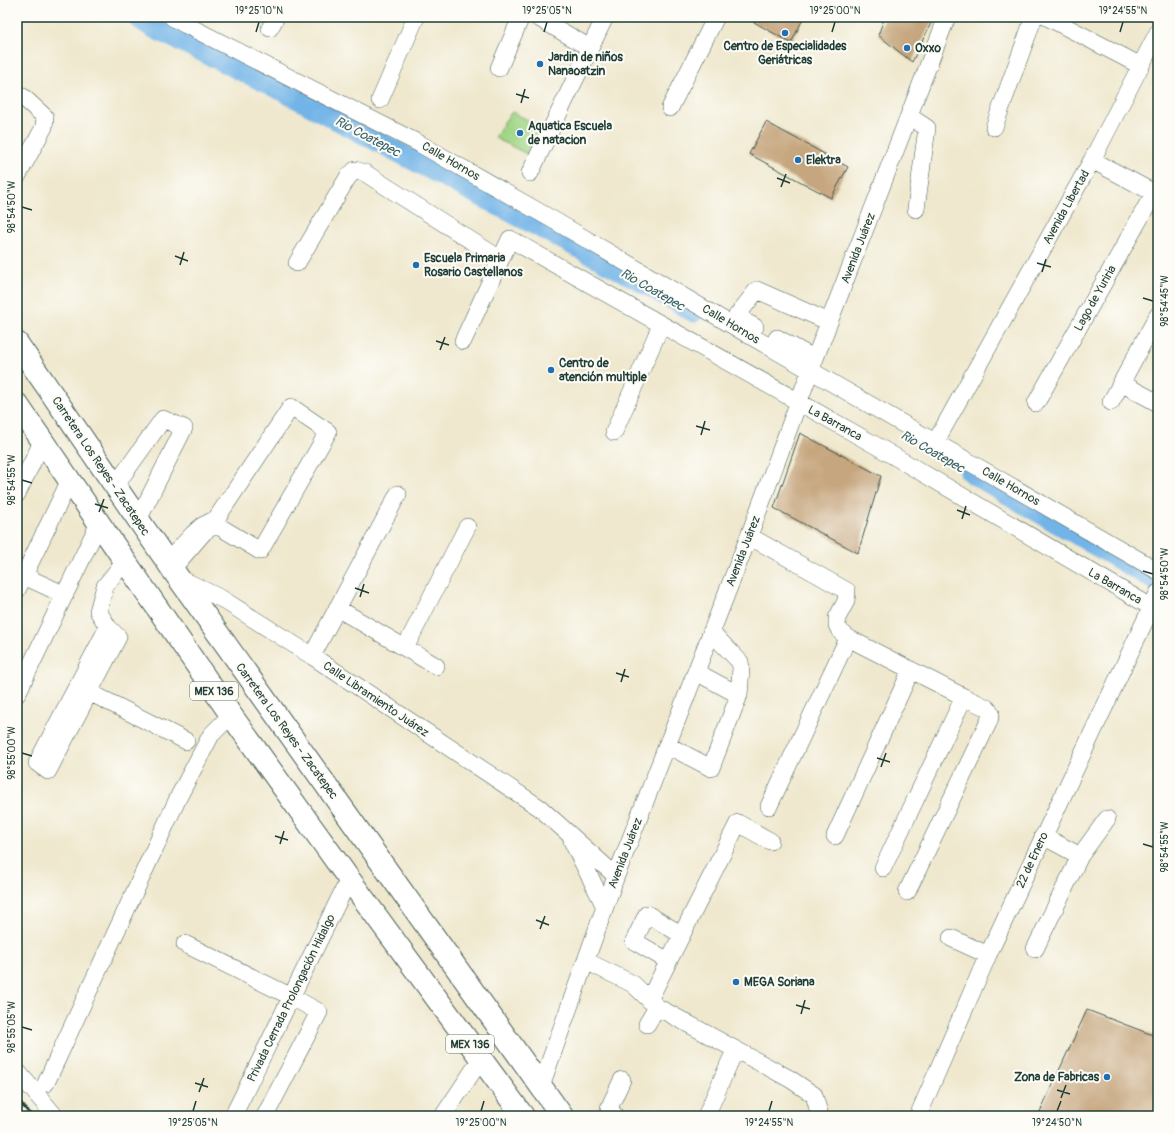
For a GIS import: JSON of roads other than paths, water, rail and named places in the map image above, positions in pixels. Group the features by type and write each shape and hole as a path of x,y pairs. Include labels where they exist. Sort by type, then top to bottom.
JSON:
{"main road":[{"name":"Carretera Los Reyes - Zacatepec","path":"17,343 172,569 562,1116"},
{"name":"MEX 136","path":"17,404 231,715 348,879 523,1116"},
{"path":"87,506 115,486"},
{"path":"530,1116 541,1086"}],"street":[{"path":"380,100 416,17"},
{"path":"499,68 522,17"},
{"path":"537,17 590,48"},
{"path":"530,173 605,17"},
{"path":"670,108 716,17"},
{"name":"Avenida Juárez","path":"541,1086 616,876 749,536 800,397 947,17"},
{"path":"994,126 1034,17"},
{"path":"1046,17 1141,66"},
{"name":"Calle Hornos","path":"183,20 420,144 742,331 812,368 935,443 1158,571"},
{"name":"Avenida Libertad","path":"935,443 1092,160 1158,32"},
{"path":"17,96 23,97 45,117 44,127 17,177"},
{"path":"909,116 927,128 916,209"},
{"path":"1092,160 1156,194"},
{"path":"297,263 348,177 355,170 366,173 500,259 463,341"},
{"name":"Lago de Yuriria","path":"1036,403 1156,194"},
{"name":"La Barranca","path":"500,259 510,239 661,325 800,397 874,445 1155,603"},
{"path":"812,368 736,317 757,290 829,322"},
{"path":"1111,402 1158,315"},
{"path":"614,432 661,325"},
{"path":"1121,383 1158,403"},
{"path":"291,407 328,432 260,551 220,527 211,527 204,532 172,569 193,534 202,526 216,519 291,407"},
{"path":"115,486 162,419 184,428 138,520"},
{"path":"17,494 42,440"},
{"path":"65,595 20,583 70,480"},
{"path":"312,656 398,494"},
{"path":"17,694 99,524"},
{"path":"405,648 467,528"},
{"path":"749,536 847,591 846,601 837,618 837,625 840,631 848,638 987,708 990,713 989,721 907,892"},
{"path":"108,627 37,763 48,771 118,637 108,627 98,611 105,586 125,561"},
{"name":"Calle Libramiento Juárez","path":"172,569 312,656 540,808 616,876"},
{"name":"22 de Enero","path":"918,1116 988,955 1043,836 1155,603"},
{"path":"337,608 436,666"},
{"path":"667,745 711,768 739,695 742,668 740,662 711,632"},
{"path":"769,806 848,638"},
{"path":"834,836 911,670"},
{"path":"696,672 739,695"},
{"path":"89,692 186,741"},
{"path":"883,868 964,697"},
{"path":"46,1083 179,796 211,735 231,715"},
{"path":"1035,949 1080,856 1107,819"},
{"path":"647,1024 668,961 738,823 770,841"},
{"name":"Calle Libramiento Juárez","path":"567,831 605,907"},
{"path":"1043,836 1080,856"},
{"name":"Privada Cerrada Prolongación Hidalgo","path":"233,1116 348,879"},
{"path":"668,961 634,941 647,914 682,935"},
{"path":"951,938 988,955"},
{"path":"185,944 320,1012 265,1116"},
{"path":"586,961 633,984 653,1004 790,1079 814,1095 820,1116"},
{"path":"706,1116 735,1050"},
{"path":"443,1116 481,1059"},
{"path":"17,1071 55,1116"},
{"path":"614,1116 609,1108 622,1080"}],"waterway":[{"name":"Rio Coatepec","path":"137,17 152,27 279,89 628,274 694,312"},
{"name":"Rio Coatepec","path":"970,472 1158,582"}],"railway":[{"path":"17,1099 32,1116"}],"place":[{"name":"Centro de Especialidades Geriátricas","path":"785,33"},
{"name":"Oxxo","path":"907,48"},
{"name":"Jardin de niños Nanaoatzin","path":"540,64"},
{"name":"Aquatica Escuela de natacion","path":"520,133"},
{"name":"Elektra","path":"798,160"},
{"name":"Escuela Primaria Rosario Castellanos","path":"416,265"},
{"name":"Centro de atención multiple","path":"551,370"},
{"name":"MEGA Soriana","path":"736,982"},
{"name":"Zona de Fabricas","path":"1107,1077"}]}
